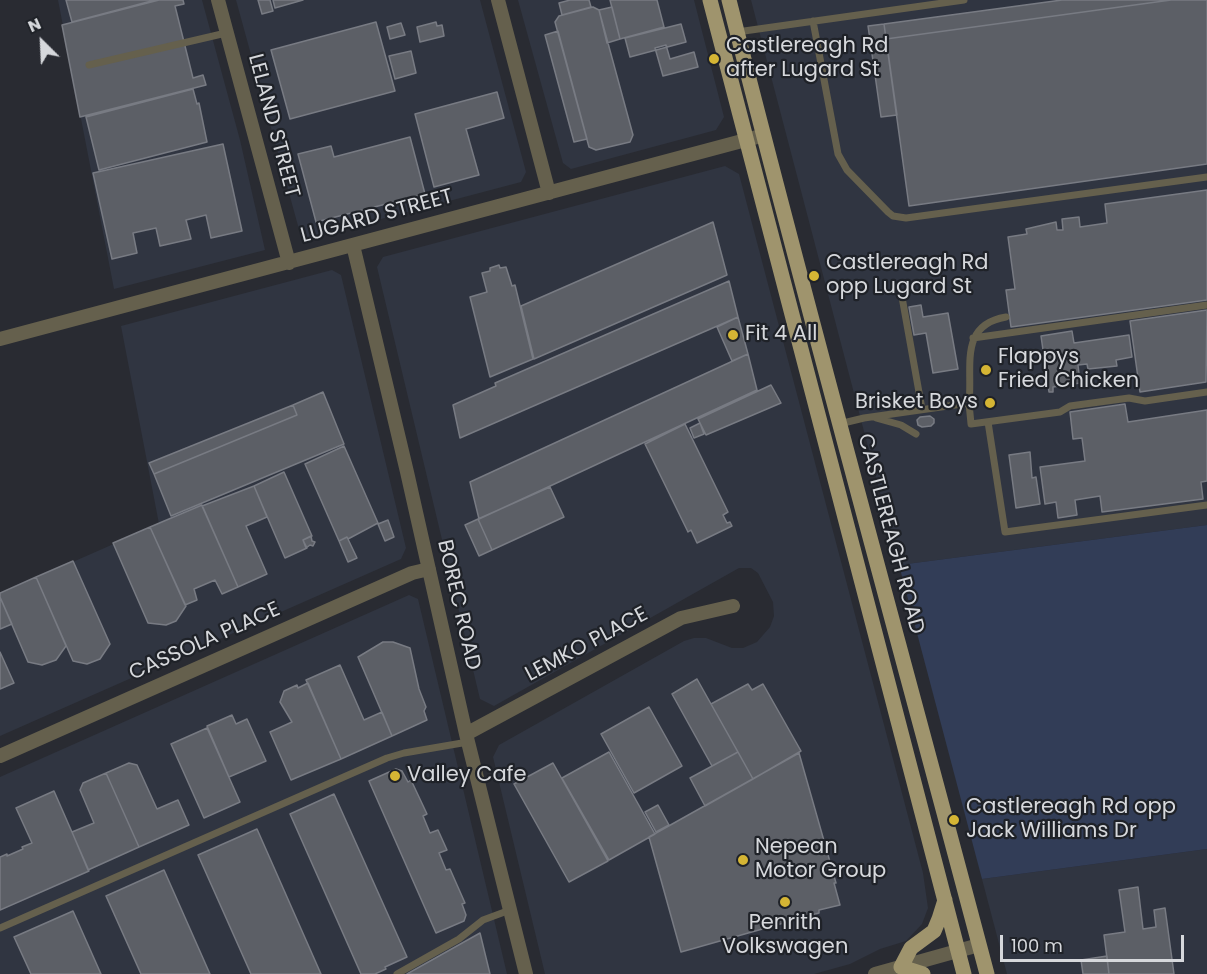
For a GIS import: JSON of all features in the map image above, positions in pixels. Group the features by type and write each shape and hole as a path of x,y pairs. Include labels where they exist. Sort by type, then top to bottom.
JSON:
{"main road":[{"name":"CASTLEREAGH ROAD","path":"710,0 964,974"},
{"name":"CASTLEREAGH ROAD","path":"729,0 839,424 987,974"},
{"path":"923,974 901,967 911,948 934,931 945,900"}],"street":[{"name":"LELAND STREET","path":"218,0 288,263"},
{"path":"498,0 549,193"},
{"name":"LUGARD STREET","path":"0,339 764,135"},
{"name":"BOREC ROAD","path":"353,245 467,738 526,974"},
{"name":"CASSOLA PLACE","path":"0,756 412,573 429,568"},
{"name":"LEMKO PLACE","path":"467,738 681,618 733,606"},
{"path":"875,974 979,945"}],"lane":[{"path":"737,32 964,0"},
{"path":"813,21 838,154 847,170 893,216 906,218 1207,177"},
{"path":"89,65 226,33"},
{"path":"902,297 922,410"},
{"path":"973,338 1207,305"},
{"path":"1006,317 988,322 973,338 970,354 971,424 1060,412 1070,406 1128,398 1145,401 1207,392"},
{"path":"839,424 870,417 969,403"},
{"path":"870,417 902,425 916,434"},
{"path":"988,422 1005,532 1207,505"},
{"path":"0,928 387,758 467,738"},
{"path":"397,974 459,939 483,920 510,910"}],"shaded area":[{"path":"58,0 202,0 240,140 265,250 114,289"},
{"path":"236,0 480,0 526,172 521,182 309,238 300,233"},
{"path":"518,0 694,0 724,117 716,130 571,169 563,163"},
{"path":"751,0 1207,0 1207,525 899,565"},
{"path":"725,166 739,174 923,873 928,908 922,924 906,941 880,949 850,964 814,974 545,974 493,757 499,745 684,641 706,638 732,648 743,648 757,642 770,627 774,616 773,602 758,573 751,568 739,568 494,706 480,699 377,267 383,257"},
{"path":"332,270 341,275 406,548 401,559 0,736 0,594 159,524 121,326"},
{"path":"1207,525 1207,849 982,879 899,565"},
{"path":"409,595 418,599 507,974 0,974 0,777"},
{"path":"1207,849 1207,974 1007,974 982,879"}],"building":[{"path":"66,0 155,0 72,22"},
{"path":"159,0 183,0 184,4 175,6 193,78 203,75 206,85 80,117 62,25"},
{"path":"258,0 270,0 273,11 262,14"},
{"path":"273,0 303,0 275,8"},
{"path":"570,0 589,0 591,7 562,15 559,3"},
{"path":"610,0 657,0 664,27 620,39"},
{"path":"1062,0 1171,0 886,39 884,24"},
{"path":"1171,0 1207,0 1207,164 909,206 886,39"},
{"path":"593,7 599,10 633,135 630,142 596,150 589,147 555,22 559,16"},
{"path":"612,7 620,39 607,43 599,10"},
{"path":"376,22 395,91 290,119 271,50"},
{"path":"436,22 437,26 442,25 444,36 420,42 417,27"},
{"path":"401,23 405,35 390,39 387,27"},
{"path":"681,24 686,42 630,57 625,38"},
{"path":"884,24 897,115 881,117 868,26"},
{"path":"558,31 587,139 574,142 545,35"},
{"path":"666,45 670,59 694,52 698,67 663,76 655,48"},
{"path":"411,51 416,73 395,79 389,56"},
{"path":"193,89 197,104 199,103 207,142 99,170 86,117"},
{"path":"497,92 504,118 466,129 479,175 434,187 415,114"},
{"path":"410,137 425,194 316,222 298,154 331,146 334,157"},
{"path":"223,144 242,231 211,238 206,215 186,220 191,239 160,246 156,228 133,233 137,253 112,259 93,173"},
{"path":"1207,190 1207,300 1011,327 1006,290 1015,289 1008,237 1027,234 1026,229 1056,222 1057,230 1063,230 1062,219 1079,217 1080,227 1107,223 1105,204"},
{"path":"713,222 727,275 534,359 521,306"},
{"path":"499,265 500,268 506,267 512,286 515,285 533,359 490,377 470,297 487,292 482,273"},
{"path":"729,281 738,317 460,438 453,405 496,386 495,383"},
{"path":"921,305 923,317 948,313 958,369 933,373 926,333 914,335 909,307"},
{"path":"1207,310 1206,382 1140,392 1130,321"},
{"path":"738,317 748,354 732,361 717,327"},
{"path":"1072,331 1074,343 1129,335 1132,357 1116,360 1117,366 1088,369 1087,364 1078,365 1080,383 1053,387 1053,392 1049,392 1041,336"},
{"path":"748,354 757,390 479,519 470,482"},
{"path":"771,385 781,403 706,435 698,419"},
{"path":"323,392 344,444 171,516 154,474 297,415 293,405"},
{"path":"1125,404 1128,422 1207,410 1207,481 1201,482 1203,499 1102,512 1100,496 1075,500 1077,515 1058,518 1056,502 1045,504 1040,467 1085,461 1082,438 1073,439 1070,412"},
{"path":"293,405 297,415 154,474 149,463"},
{"path":"930,416 934,419 931,426 918,425 917,420 920,417"},
{"path":"700,423 704,434 694,438 690,428"},
{"path":"685,424 728,512 723,515 727,523 730,522 732,526 697,543 691,530 688,532 645,444"},
{"path":"344,446 378,523 348,539 347,537 339,541 305,464"},
{"path":"1030,452 1032,478 1036,477 1040,504 1016,508 1009,455"},
{"path":"284,472 312,536 303,540 307,548 285,558 254,486"},
{"path":"254,486 267,517 246,526 267,574 238,587 202,506"},
{"path":"550,487 564,517 492,550 478,519"},
{"path":"202,505 238,587 222,594 215,580 194,589 197,600 185,605 150,527"},
{"path":"478,519 492,550 479,556 465,525"},
{"path":"388,520 394,537 385,541 378,524"},
{"path":"150,527 186,606 176,621 166,625 148,623 113,543"},
{"path":"311,536 312,541 315,542 313,546 306,548 303,540"},
{"path":"347,537 357,558 348,562 339,541"},
{"path":"73,561 110,644 100,659 87,664 73,661 36,577"},
{"path":"36,577 66,646 56,660 42,665 28,662 0,597 0,593"},
{"path":"0,597 12,624 0,629"},
{"path":"383,642 393,642 410,648 419,689 426,707 424,711 427,720 392,736 358,657"},
{"path":"0,652 14,683 0,689"},
{"path":"340,665 364,720 382,712 392,736 341,759 306,680"},
{"path":"697,679 738,752 712,766 672,694"},
{"path":"308,683 341,759 291,780 270,732 292,722 280,702 284,691"},
{"path":"748,684 752,690 763,684 801,751 753,779 711,704"},
{"path":"649,707 682,766 634,793 601,734"},
{"path":"232,715 236,724 247,719 266,761 229,777 207,726"},
{"path":"207,728 240,802 204,818 171,744"},
{"path":"609,752 655,834 609,860 562,778"},
{"path":"738,752 753,779 705,806 690,778"},
{"name":"Nepean Motor Group","path":"799,753 836,883 834,883 840,905 681,952 649,837"},
{"path":"129,763 137,765 157,809 178,800 189,825 139,847 106,773"},
{"path":"553,763 608,861 569,882 514,784"},
{"path":"396,769 402,771 408,782 411,780 427,814 423,816 430,833 438,830 447,850 439,853 446,870 450,869 465,903 462,904 466,915 464,921 436,933 369,781"},
{"path":"106,773 139,847 88,870 72,832 94,823 80,790 83,783"},
{"path":"54,791 89,871 0,910 0,857 23,849 22,847 32,843 16,808"},
{"path":"334,794 407,957 375,974 361,974 290,814"},
{"path":"658,805 669,825 656,832 645,812"},
{"path":"257,829 321,974 251,974 198,855"},
{"path":"164,870 210,974 141,974 106,896"},
{"path":"1138,887 1143,929 1156,927 1154,910 1165,908 1174,974 1109,974 1104,935 1125,932 1119,890"},
{"path":"73,911 101,974 31,974 14,937"},
{"path":"480,933 490,974 407,974"},
{"path":"1107,956 1109,974 1083,974 1081,960"}],"place":[{"name":"Castlereagh Rd after Lugard St","path":"714,59"},
{"name":"Castlereagh Rd opp Lugard St","path":"814,276"},
{"name":"Fit 4 All","path":"733,335"},
{"name":"Flappys Fried Chicken","path":"986,370"},
{"name":"Brisket Boys","path":"990,403"},
{"name":"Valley Cafe","path":"395,776"},
{"name":"Castlereagh Rd opp Jack Williams Dr","path":"954,820"},
{"name":"Nepean Motor Group","path":"743,860"},
{"name":"Penrith Volkswagen","path":"785,902"}]}
